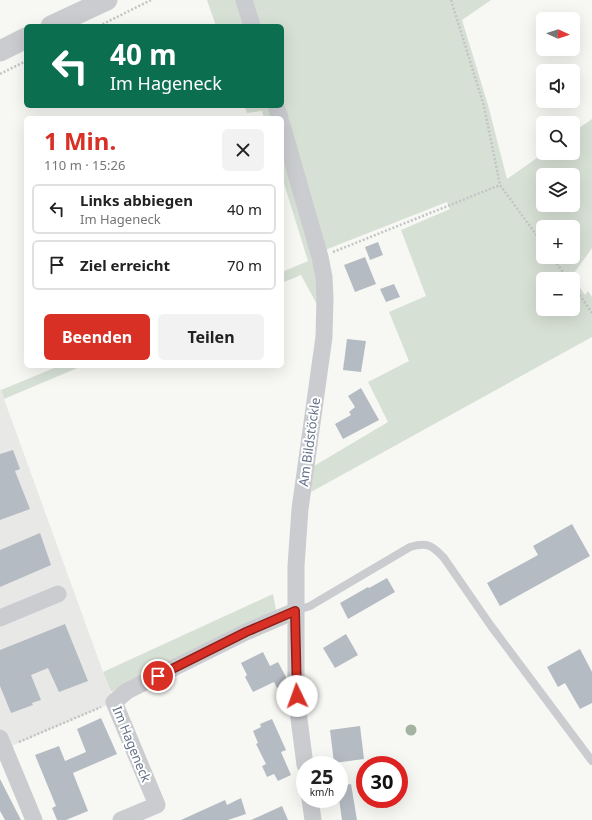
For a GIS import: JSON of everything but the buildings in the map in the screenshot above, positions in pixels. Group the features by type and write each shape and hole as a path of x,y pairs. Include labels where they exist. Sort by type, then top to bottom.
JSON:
{"street":[{"path":"55,24 107,0"},
{"path":"244,0 251,24"},
{"path":"0,51 24,39"},
{"name":"Am Bildstöckle","path":"284,132 320,257 324,277 325,317 322,356 300,509 296,566 296,681 304,756"},
{"path":"0,618 58,594"},
{"name":"Im Hageneck","path":"121,820 157,805 114,702 127,691 246,632 295,611"},
{"path":"2,743 34,820"},
{"path":"311,808 313,820"}],"lane":[{"path":"295,611 310,606 410,547 419,544 428,544 436,549 444,558 491,626 592,762"}],"path":[{"path":"103,24 151,0"},
{"path":"450,0 484,106 500,185 536,234"},
{"path":"0,74 24,62"},
{"path":"320,257 500,185"},
{"path":"580,295 592,313"},
{"path":"2,743 114,702"}],"shaded area":[{"path":"207,0 240,0 247,24 215,24"},
{"path":"252,0 491,0 462,20 488,105 507,179 536,159 536,160 580,160 580,127 592,119 592,248 575,272 536,272 536,316 580,316 580,288 585,295 588,291 592,297 592,337 311,492 314,466 388,422 368,382 409,361 389,312 426,296 401,230 450,209 447,202 325,250 284,108 284,24 259,24"},
{"path":"245,108 272,108 274,116 263,116 262,111 247,113"},
{"path":"284,150 316,258 320,310 301,275 284,282 284,271 308,261 284,183"},
{"path":"54,368 77,368 4,399 1,390"},
{"path":"0,388 114,702 0,751"},
{"path":"273,594 276,610 111,692 103,672"}],"route":[{"path":"158,676 246,632 295,611 297,696"}]}
